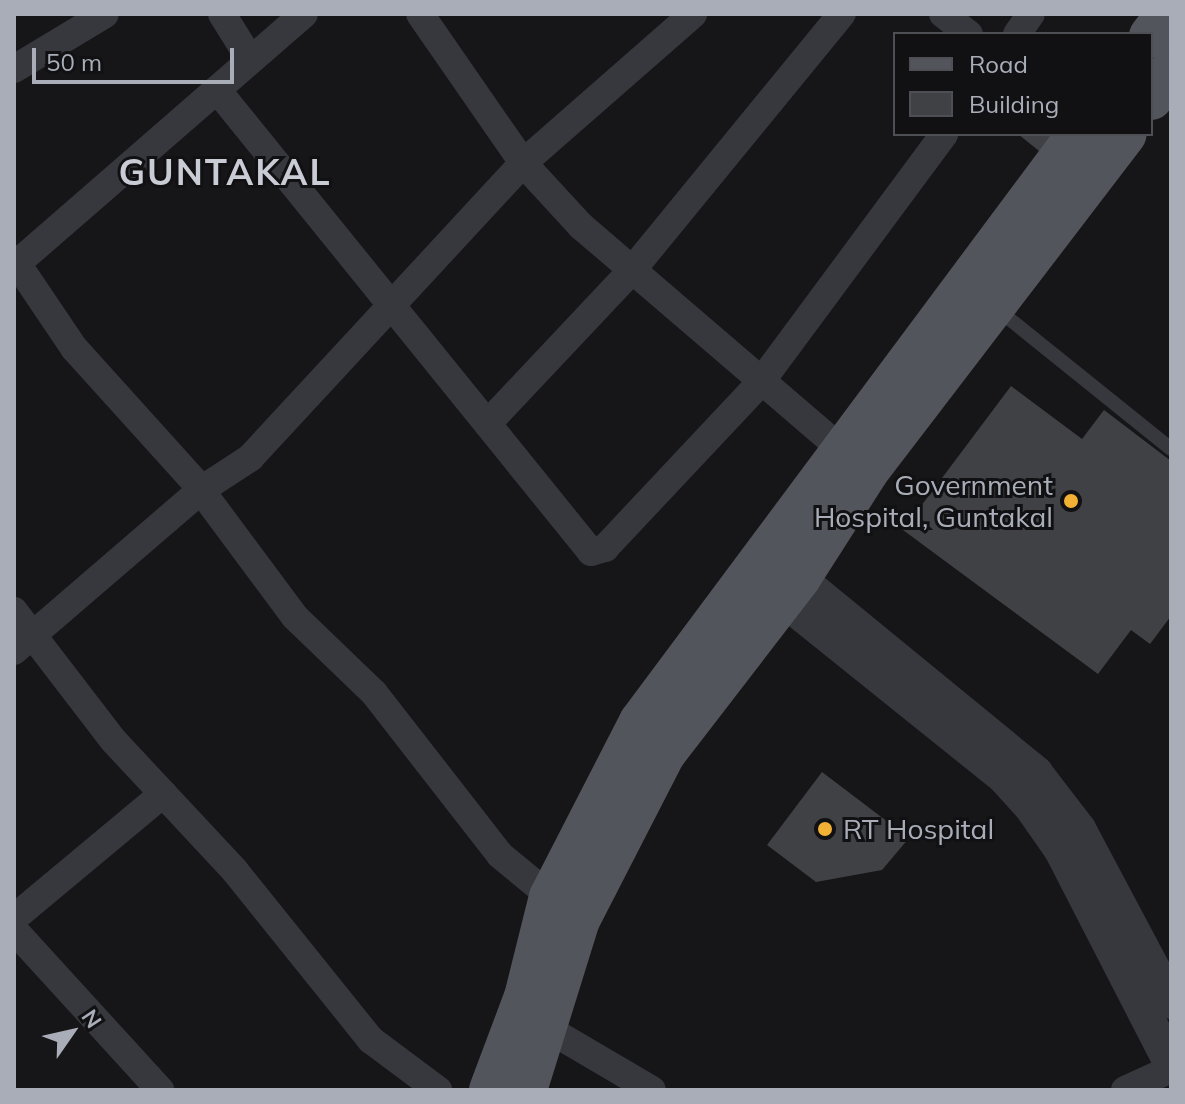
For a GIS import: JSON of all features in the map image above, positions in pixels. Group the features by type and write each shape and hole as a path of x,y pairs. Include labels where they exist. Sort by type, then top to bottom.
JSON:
{"main road":[{"path":"1153,33 1168,14"},
{"path":"1153,95 1171,71"},
{"path":"854,460 994,306 1108,136"},
{"path":"525,1090 533,1020 564,908 774,575 854,460 1108,136"},
{"path":"491,1090 533,1020"}],"street":[{"path":"14,69 105,14"},
{"path":"222,14 250,59"},
{"path":"304,14 15,263 74,348 201,490 295,617 374,693 500,855 564,908"},
{"path":"420,14 523,163 633,269 760,383 854,460"},
{"path":"24,644 201,490 250,458 523,163 693,14"},
{"path":"489,422 633,269 842,14"},
{"path":"943,14 966,32"},
{"path":"1018,32 1031,14"},
{"path":"218,91 489,422 583,547 598,552 760,383 943,136"},
{"path":"774,575 1036,773 1079,829 1171,1002"},
{"path":"774,575 1004,777 1031,807 1061,850 1171,1066 1125,1090"},
{"path":"14,611 24,644 163,794 371,1040 438,1090"},
{"path":"14,918 163,794"},
{"path":"14,930 160,1090"},
{"path":"533,1020 652,1090"}],"lane":[{"path":"994,306 1171,449"}],"building":[{"path":"1020,136 1067,136 1049,159"},
{"path":"1011,386 1082,439 1104,410 1171,461 1171,616 1150,644 1131,630 1098,674 903,530"},
{"path":"822,772 909,838 882,870 816,882 767,845"}],"place":[{"name":"Government Hospital, Guntakal","path":"1071,501"},
{"name":"RT Hospital","path":"825,829"}],"district":[{"name":"GUNTAKAL","path":"225,172"}]}
